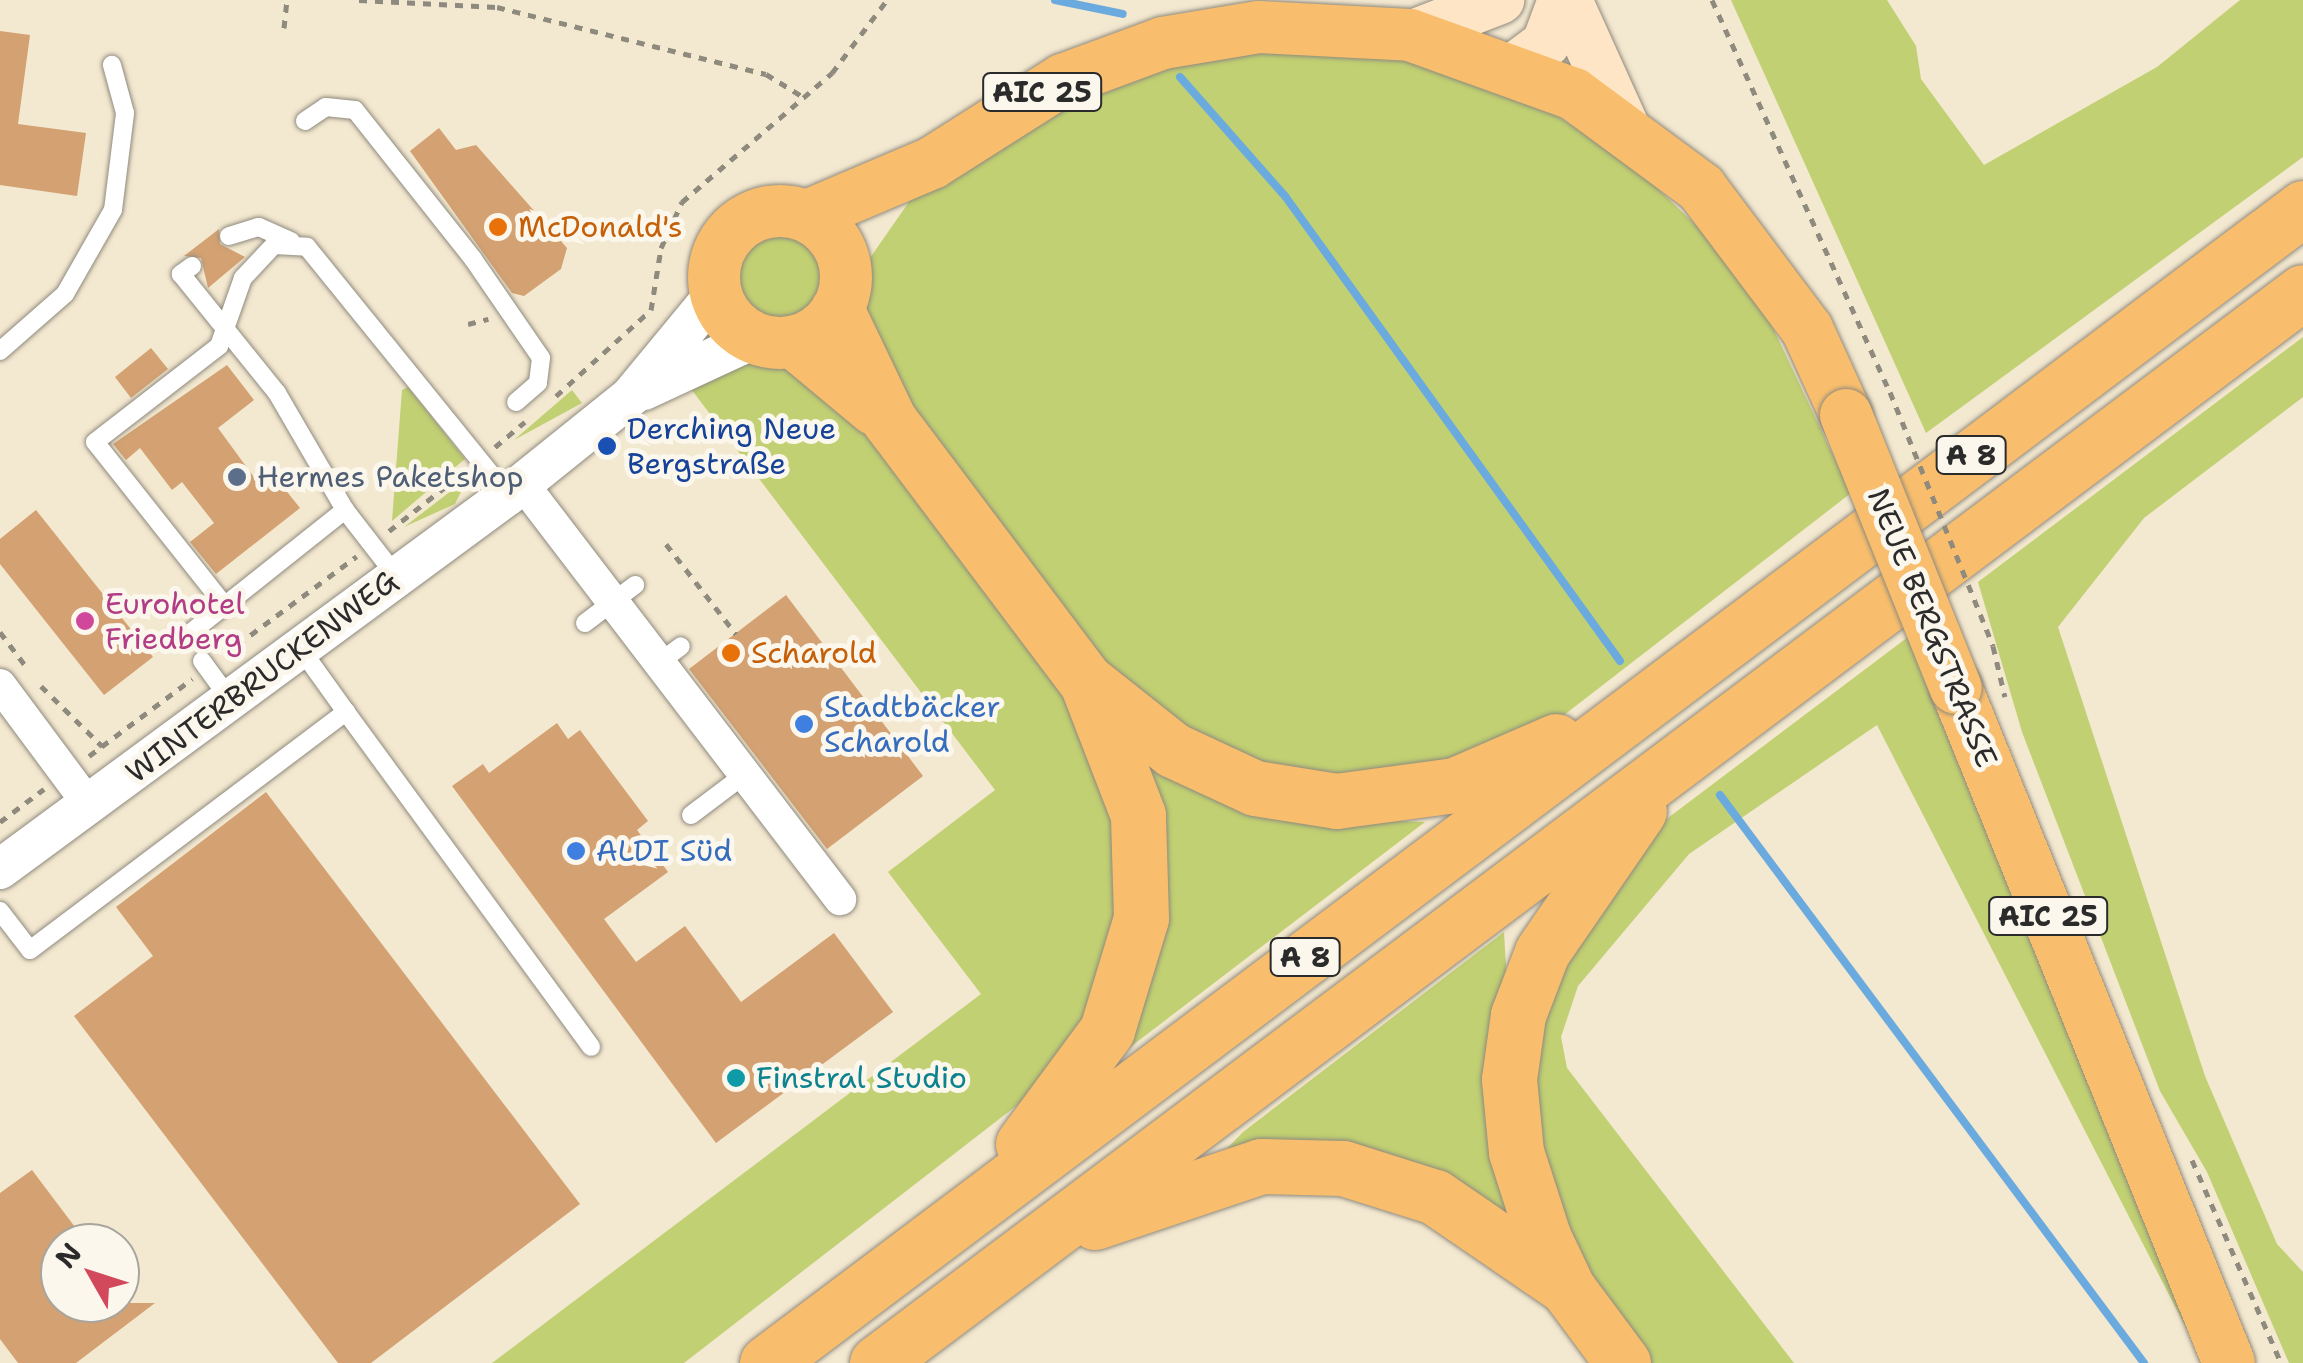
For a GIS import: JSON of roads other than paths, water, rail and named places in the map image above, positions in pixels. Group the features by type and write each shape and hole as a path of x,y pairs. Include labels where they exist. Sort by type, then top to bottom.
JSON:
{"highway":[{"name":"A 8","path":"767,1363 2303,208"},
{"name":"A 8","path":"877,1363 2303,292"},
{"path":"808,314 1086,680 1138,815 1137,944 1094,1052 968,1210"},
{"path":"1086,680 1217,773 1336,801 1455,785 1642,704"},
{"path":"1623,1363 1568,1289 1516,1152 1509,1079 1518,1015 1557,923 1682,756"},
{"path":"1020,1254 1187,1186 1306,1164 1436,1197 1568,1289"}],"main road":[{"name":"AIC 25","path":"1410,35 1500,0"},
{"path":"1516,66 1531,0"},
{"name":"AIC 25","path":"1516,66 1546,43 1565,0"},
{"name":"AIC 25","path":"1565,0 1625,126"},
{"name":"WINTERBRUCKENWEG","path":"715,294 718,252 746,220 808,216 932,163 1063,80 1163,43 1259,28 1410,35 1516,66"},
{"name":"NEUE BERGSTRASSE","path":"1516,66 1625,126 1746,238 1807,329 1868,404 1956,688 2229,1363"},
{"name":"WINTERBRUCKENWEG","path":"808,314 932,163"},
{"path":"715,294 808,314 808,216"}],"street":[{"name":"WINTERBRUCKENWEG","path":"0,869 89,805 213,676 300,648 515,489 631,396 715,294"},
{"name":"WINTERBRUCKENWEG","path":"631,396 808,314"},
{"path":"515,489 624,594 670,654 744,775 840,899"},
{"path":"0,685 89,805"}],"lane":[{"path":"0,351 65,294 112,210 125,114 112,65"},
{"path":"305,120 326,107 355,110 473,259 541,358 538,384 516,402"},
{"path":"233,241 259,227 307,248 480,460 515,489"},
{"path":"225,606 95,442 228,330 242,278 274,245 292,242"},
{"path":"194,276 345,510 397,576"},
{"path":"184,638 345,510"},
{"path":"585,623 624,594"},
{"path":"300,648 591,1046"},
{"path":"0,911 30,950 346,712"},
{"path":"691,815 744,775"}],"waterway":[{"path":"1055,0 1123,14"},
{"path":"1180,77 1285,196 1620,661"},
{"path":"1720,795 2144,1363"}],"place":[{"name":"McDonald's","path":"498,227"},
{"name":"Derching Neue Bergstraße","path":"607,446"},
{"name":"Hermes Paketshop","path":"237,477"},
{"name":"Eurohotel Friedberg","path":"85,621"},
{"name":"Scharold","path":"731,653"},
{"name":"Stadtbäcker Scharold","path":"804,724"},
{"name":"ALDI Süd","path":"576,851"},
{"name":"Finstral Studio","path":"736,1078"}]}
